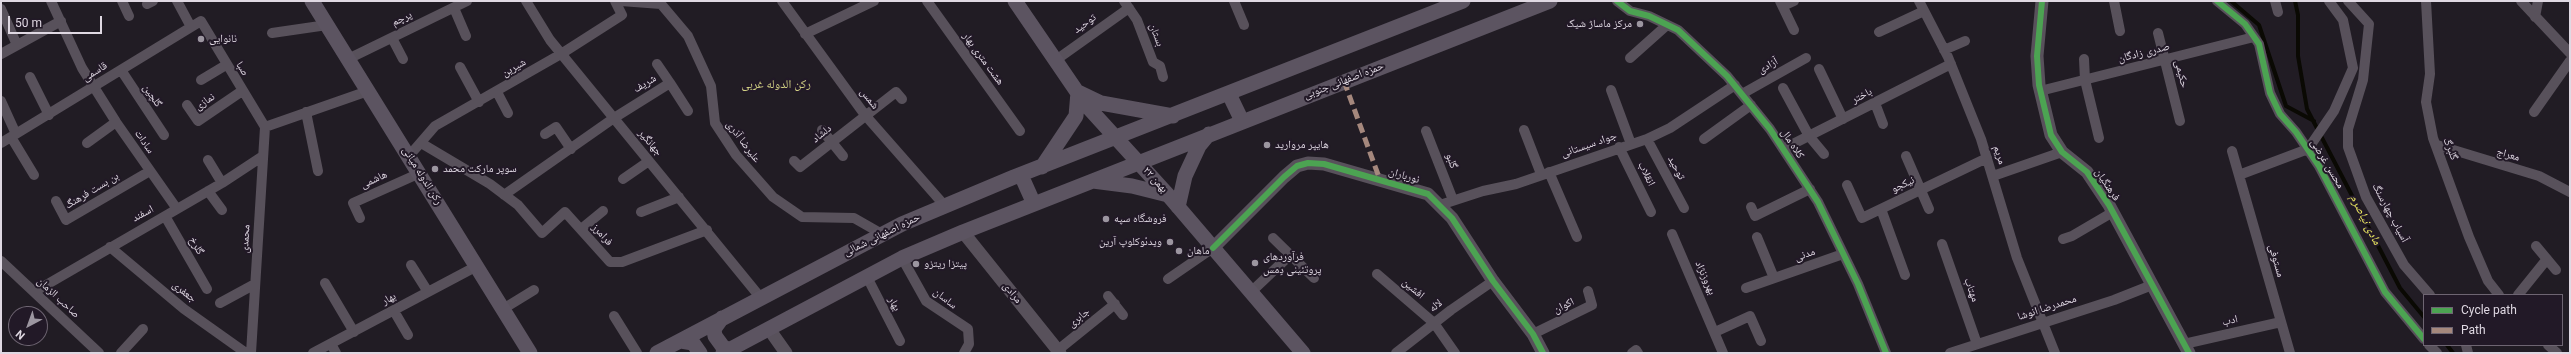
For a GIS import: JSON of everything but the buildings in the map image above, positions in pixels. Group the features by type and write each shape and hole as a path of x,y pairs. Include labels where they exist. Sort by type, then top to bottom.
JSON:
{"main road":[{"name":"رکن الدوله میانی","path":"312,1 420,173 530,353"},
{"name":"۲۲ بهمن","path":"1015,1 1078,92 1303,353"},
{"path":"1117,139 1463,1"},
{"name":"حمزه اصفهانی جنوبی","path":"1138,162 1550,1"},
{"path":"1042,167 1076,116 1078,92 1101,103 1174,116"},
{"path":"1229,94 1242,121"},
{"path":"1178,207 1185,176 1199,146 1209,134"},
{"name":"حمزه اصفهانی شمالی","path":"657,353 760,297 882,234 1021,175 1117,139"},
{"path":"722,318 714,329 715,336 726,351 902,258 1138,162"},
{"path":"1021,175 1034,204"},
{"path":"1092,180 1132,186 1168,195"},
{"path":"681,340 693,343 700,353"}],"street":[{"name":"سادات","path":"51,1 82,68 116,122 177,209"},
{"path":"122,1 129,16"},
{"path":"177,1 191,27"},
{"name":"پرچم","path":"348,59 467,1"},
{"name":"جهانگیر","path":"526,1 550,40 561,54 707,230 760,297"},
{"name":"شیرین","path":"409,156 435,126 497,92 561,54 622,15 615,1"},
{"name":"علیرضا آذری","path":"621,1 665,3 688,36 711,86 714,123 722,136 773,197 802,217 854,218 882,234"},
{"name":"شمس","path":"782,1 865,115 945,206"},
{"path":"805,34 874,1"},
{"name":"هشت متری بهار","path":"927,1 1020,131"},
{"path":"1234,1 1244,25"},
{"name":"کلاه مال","path":"1617,1 1630,11 1649,16 1678,30 1735,85 1751,105 1810,189 1843,254 1886,353"},
{"path":"1794,1 1782,4 1794,30"},
{"name":"مریم","path":"1919,1 1951,64 1987,158 2017,258 2055,353"},
{"name":"فرهنگیان","path":"2042,1 2037,56 2040,92 2051,135 2062,152 2087,172 2113,212 2186,348"},
{"path":"2114,1 2120,31"},
{"name":"محسن غرضی","path":"2217,1 2245,24 2259,44 2274,103 2280,114 2308,149 2345,214 2385,292 2423,338"},
{"path":"2275,1 2278,12"},
{"name":"محسن غرضی","path":"2308,149 2334,111 2352,68 2343,20 2329,1"},
{"name":"آسیاب چهارسنگ","path":"2348,1 2370,24 2363,80 2348,129 2348,147 2366,197 2404,265 2429,294"},
{"name":"گلبرگ","path":"2426,1 2430,74 2426,102 2433,138 2437,145 2469,237 2488,281 2498,294"},
{"path":"2521,1 2570,53"},
{"path":"2535,17 2538,1"},
{"name":"توحید","path":"1056,60 1126,5"},
{"name":"بستان","path":"1126,5 1137,20 1153,62 1160,66 1163,78"},
{"path":"454,8 466,36"},
{"path":"1,9 17,45"},
{"path":"1879,32 1924,11"},
{"path":"1,54 61,21"},
{"name":"قاسمی","path":"1,143 201,21"},
{"name":"صبا","path":"201,21 226,65 265,127"},
{"path":"1630,58 1667,24"},
{"path":"272,33 327,25"},
{"name":"حکیمی","path":"2158,33 2180,121"},
{"name":"صدری زادگان","path":"2040,92 2254,37"},
{"path":"392,38 403,59"},
{"path":"1944,50 1965,42"},
{"name":"آزادی","path":"1742,94 1806,58"},
{"path":"2084,59 2085,80 2099,138"},
{"path":"2534,112 2570,62"},
{"name":"شریف","path":"614,118 670,83 657,64"},
{"name":"باختر","path":"1783,149 1951,64"},
{"path":"201,80 226,65"},
{"path":"460,67 479,102"},
{"path":"1819,69 1844,119"},
{"name":"گلچین","path":"121,70 164,135"},
{"path":"30,77 49,114"},
{"path":"670,83 688,111"},
{"name":"جواد سیستانی","path":"1440,205 1453,200 1516,184 1619,147 1647,139 1670,128 1735,85"},
{"path":"1783,88 1809,136 1824,154"},
{"path":"1610,90 1631,144"},
{"name":"نمازی","path":"187,105 198,121 242,91"},
{"path":"265,127 368,91"},
{"path":"497,92 508,113"},
{"name":"دلشاد","path":"794,161 800,167 896,92 902,99"},
{"path":"1,101 14,136 34,175"},
{"path":"1876,103 1883,124"},
{"path":"1704,139 1751,105"},
{"path":"306,112 318,171"},
{"path":"504,195 614,118"},
{"path":"88,142 116,122"},
{"name":"محمدی","path":"251,353 265,127"},
{"path":"545,134 556,127 571,149"},
{"path":"822,130 843,156"},
{"path":"1524,130 1577,237"},
{"name":"گلبو","path":"1426,131 1453,200"},
{"name":"توحید","path":"1647,139 1684,208"},
{"name":"فرامرز","path":"421,143 504,195 518,206 542,233 565,212 610,262 622,262 707,230"},
{"name":"معراج","path":"2437,145 2539,176 2570,192"},
{"name":"انقلاب","path":"1619,147 1651,212"},
{"path":"2239,175 2308,149"},
{"name":"مستوفی","path":"2232,151 2290,353"},
{"path":"1993,176 2062,152"},
{"name":"اسفند","path":"34,292 208,191 263,156"},
{"path":"1906,156 1929,208"},
{"name":"نیکجو","path":"1848,186 1862,218 1987,158"},
{"path":"208,160 222,182"},
{"path":"623,179 650,161"},
{"name":"نورباران","path":"1213,248 1284,177 1297,166 1308,163 1324,164 1428,194 1452,218 1492,281 1533,334 1543,353"},
{"name":"بن بست فرهنگ","path":"56,201 66,220 150,170"},
{"name":"هاشمی","path":"360,218 353,203 420,173"},
{"path":"1752,207 1755,216 1810,189"},
{"path":"208,191 222,210"},
{"path":"641,212 679,197"},
{"path":"1881,210 1905,275"},
{"path":"581,229 602,211"},
{"path":"2063,239 2072,236 2113,212"},
{"name":"گلرخ","path":"165,216 207,289"},
{"name":"مرادی","path":"963,232 1059,352"},
{"name":"بهروزنژاد","path":"1672,234 1723,353"},
{"path":"1757,237 1774,278"},
{"path":"1273,238 1289,256 1314,278"},
{"name":"مهتاب","path":"1942,244 1977,344"},
{"path":"2536,246 2556,270"},
{"name":"جعفری","path":"110,247 184,309 246,353"},
{"path":"1168,279 1213,248"},
{"name":"مدنی","path":"1746,288 1843,254"},
{"path":"1250,292 1289,256"},
{"name":"ساسان","path":"902,258 926,301 968,329 969,344 964,353"},
{"path":"2519,294 2547,258"},
{"name":"صاحب الزمان","path":"1,261 99,353"},
{"path":"411,265 428,292"},
{"name":"بهار","path":"313,353 334,349 354,332 477,266"},
{"name":"افشین","path":"1377,274 1434,323 1455,353"},
{"name":"بهار","path":"867,277 900,341"},
{"name":"لاله","path":"1396,353 1492,281"},
{"path":"325,283 354,332"},
{"path":"220,303 255,284"},
{"name":"محمدرضا انوشا","path":"1950,353 2043,321 2114,300 2152,285"},
{"path":"503,309 534,290"},
{"name":"اکوان","path":"1533,334 1592,305 1588,291"},
{"path":"1108,296 1123,315"},
{"name":"جابری","path":"1059,352 1115,304"},
{"path":"394,311 408,335"},
{"path":"614,316 637,353"},
{"path":"1715,332 1750,316 1760,341"},
{"name":"ادب","path":"2186,348 2281,322"},
{"path":"121,353 144,329"},
{"path":"769,329 786,353"},
{"path":"2549,346 2557,353"},
{"path":"1632,353 1636,350 1638,353"}],"waterway":[{"path":"2231,1 2259,25 2286,106 2314,121"},
{"name":"مادی نیاصرم","path":"2295,1 2298,15 2298,56 2307,109 2400,288 2423,316"},
{"name":"مادی نیاصرم","path":"2448,346 2453,353"}],"marked path":[{"path":"1344,81 1380,180"}],"cycle path":[{"path":"1617,1 1630,11 1649,16 1678,30 1727,76 1770,129 1818,202 1858,284 1886,353"},
{"path":"2042,1 2037,56 2039,85 2051,135 2062,152 2087,172 2109,205 2189,353"},
{"path":"2217,1 2245,24 2259,44 2270,93 2280,114 2296,132 2319,166 2385,292 2423,338"},
{"path":"1213,248 1284,177 1297,166 1308,163 1324,164 1428,194 1452,218 1493,281 1533,334 1543,353"}],"place":[{"name":"مرکز ماساژ شیک","path":"1640,24"},
{"name":"نانوایی","path":"201,39"},
{"name":"هایپر مروارید","path":"1267,145"},
{"name":"سوپر مارکت محمد","path":"435,169"},
{"name":"فروشگاه سپه","path":"1106,219"},
{"name":"ویدئوکلوپ آرین","path":"1170,242"},
{"name":"ماهان","path":"1179,251"},
{"name":"فرآوردهای پروتئینی دٍمس","path":"1255,263"},
{"name":"پیتزا ریتزو","path":"916,264"}],"district":[{"name":"رکن الدوله غربی","path":"776,85"}]}
